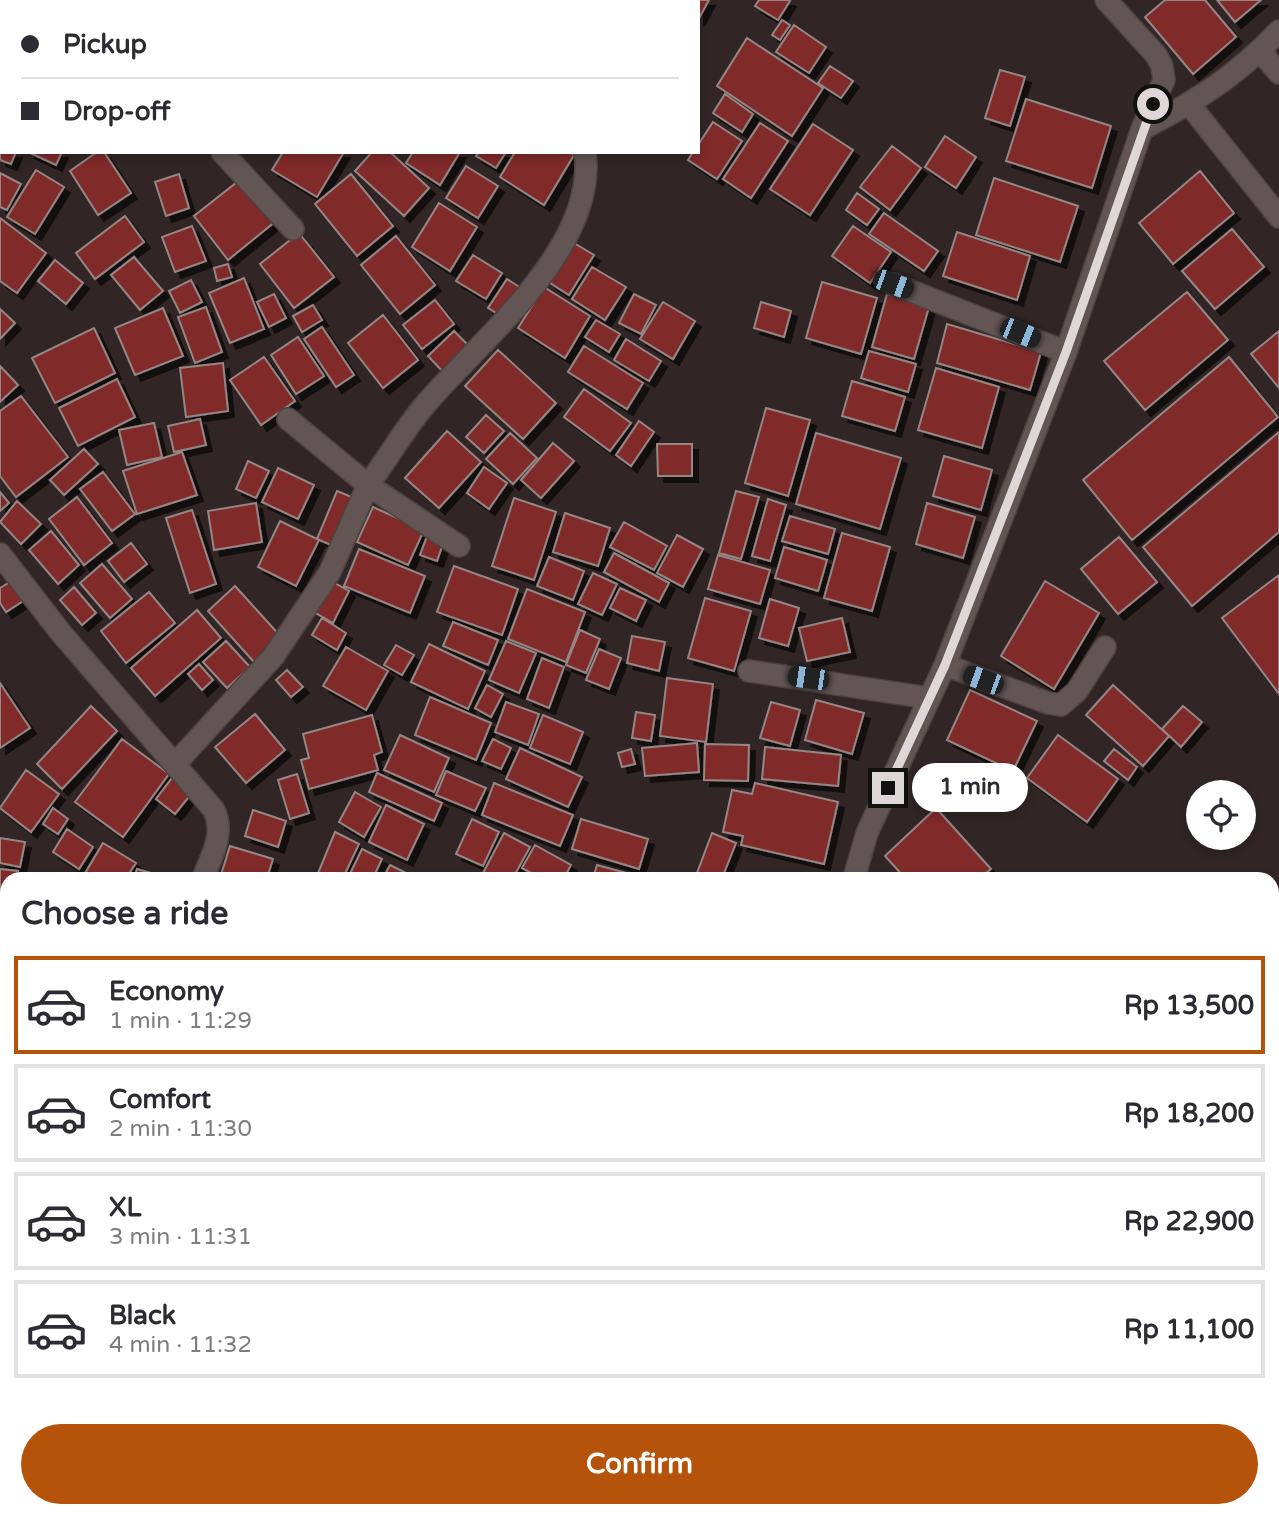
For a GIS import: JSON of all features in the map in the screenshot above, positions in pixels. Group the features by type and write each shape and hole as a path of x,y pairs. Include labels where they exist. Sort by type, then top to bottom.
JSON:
{"street":[{"path":"856,872 867,832 945,665 1066,352 1142,128 1164,80 1162,66 1156,55 1106,0"},
{"path":"1142,128 1231,78 1279,31"},
{"path":"1260,51 1279,72"},
{"path":"1189,104 1279,217"},
{"path":"224,154 293,229"},
{"path":"175,764 273,657 330,572 368,485 429,400 512,315 561,243 579,212 586,181 585,154"},
{"path":"893,284 1066,352"},
{"path":"288,419 368,485 459,547"},
{"path":"0,554 61,633 214,810 220,823 219,837 205,872"},
{"path":"945,665 1048,703 1061,705 1077,691 1105,647"},
{"path":"748,671 929,698"}],"building":[{"path":"700,0 709,0 700,16"},
{"path":"759,0 790,1 778,20 755,6"},
{"path":"1165,0 1205,0 1236,37 1193,74 1145,17"},
{"path":"1217,0 1261,0 1235,22"},
{"path":"782,20 790,25 780,40 772,35"},
{"path":"794,25 826,47 809,73 776,52"},
{"path":"747,38 823,88 792,136 717,86"},
{"path":"830,66 853,81 841,98 818,83"},
{"path":"1000,70 1025,77 1010,126 985,118"},
{"path":"725,94 753,114 742,132 713,113"},
{"path":"1026,99 1111,126 1092,188 1006,161"},
{"path":"713,122 742,141 717,179 688,160 692,154 700,154 700,142"},
{"path":"760,123 788,141 751,198 723,179"},
{"path":"813,124 853,150 810,215 770,189"},
{"path":"945,136 976,157 956,188 925,167"},
{"path":"892,146 921,168 890,210 860,187"},
{"path":"0,154 15,154 11,164 0,160"},
{"path":"32,154 61,154 56,165"},
{"path":"94,154 105,154 131,193 98,215 70,171"},
{"path":"282,154 343,154 317,197 272,170"},
{"path":"370,154 392,154 429,188 404,216 355,171"},
{"path":"412,154 459,154 440,185 406,163"},
{"path":"478,154 505,154 496,168 476,156"},
{"path":"514,154 574,155 544,205 500,177"},
{"path":"466,166 498,186 478,218 446,198"},
{"path":"36,170 64,187 35,234 7,217"},
{"path":"1200,171 1234,213 1173,264 1139,223"},
{"path":"0,173 21,184 7,210 0,207"},
{"path":"179,174 189,208 166,216 155,182"},
{"path":"351,174 393,226 357,256 315,204"},
{"path":"994,178 1078,206 1060,262 976,235"},
{"path":"241,179 276,221 228,260 194,216"},
{"path":"857,193 879,209 867,225 846,210"},
{"path":"439,203 477,227 450,271 412,247"},
{"path":"884,213 938,251 924,271 869,234"},
{"path":"125,216 144,242 95,279 76,253"},
{"path":"0,218 46,253 17,293 0,281"},
{"path":"192,226 206,261 175,272 162,237"},
{"path":"853,226 891,252 870,283 832,256"},
{"path":"1232,229 1264,267 1215,309 1182,271"},
{"path":"957,232 1030,256 1017,300 943,276"},
{"path":"299,233 334,277 294,308 260,264"},
{"path":"396,236 435,285 400,314 361,265"},
{"path":"574,243 594,255 569,295 550,283"},
{"path":"473,255 502,273 486,299 456,281"},
{"path":"134,257 163,291 140,310 111,275"},
{"path":"55,260 83,283 66,304 38,281"},
{"path":"228,264 232,277 217,281 214,268"},
{"path":"592,267 626,287 605,320 572,299"},
{"path":"244,278 264,329 230,343 209,293"},
{"path":"507,279 524,290 506,319 488,308"},
{"path":"191,280 202,302 180,313 169,291"},
{"path":"822,282 877,298 861,354 806,338"},
{"path":"544,287 590,316 565,358 518,328"},
{"path":"1187,292 1228,340 1145,410 1104,361"},
{"path":"274,294 286,318 269,327 257,302"},
{"path":"634,294 656,305 641,334 619,323"},
{"path":"887,294 929,307 914,359 872,347"},
{"path":"435,300 454,324 422,349 403,325"},
{"path":"663,302 695,321 673,359 640,339"},
{"path":"761,302 791,311 784,337 754,328"},
{"path":"313,305 322,320 302,332 293,316"},
{"path":"206,307 222,352 195,363 178,317"},
{"path":"163,308 183,356 135,375 115,328"},
{"path":"0,309 15,323 0,339"},
{"path":"383,315 418,360 383,388 348,343"},
{"path":"596,320 620,334 609,352 585,337"},
{"path":"947,324 1041,352 1030,390 937,363"},
{"path":"322,327 354,375 336,387 304,339"},
{"path":"94,328 115,373 55,403 32,358"},
{"path":"454,331 473,350 446,375 428,356"},
{"path":"1279,331 1279,388 1251,354"},
{"path":"298,337 324,376 296,394 271,355"},
{"path":"626,339 661,361 649,381 614,360"},
{"path":"584,346 643,383 627,409 568,372"},
{"path":"498,350 556,403 523,439 465,386"},
{"path":"869,351 916,364 908,392 861,378"},
{"path":"264,357 295,401 261,425 230,380"},
{"path":"1229,357 1278,417 1132,540 1083,480"},
{"path":"223,363 228,411 186,417 180,368"},
{"path":"0,366 18,385 0,402"},
{"path":"936,368 999,387 982,448 918,430"},
{"path":"117,379 135,417 78,446 59,408"},
{"path":"852,381 905,397 895,431 842,416"},
{"path":"584,389 631,423 610,451 564,417"},
{"path":"21,396 68,457 16,497 0,476 0,411"},
{"path":"766,408 810,420 788,496 745,483"},
{"path":"486,415 504,431 484,453 466,437"},
{"path":"200,419 206,445 174,452 168,426"},
{"path":"639,421 654,432 631,466 616,455"},
{"path":"154,423 162,457 127,465 119,430"},
{"path":"447,431 481,462 439,508 405,478"},
{"path":"1279,432 1279,532 1192,606 1143,547"},
{"path":"510,433 537,458 513,484 486,459"},
{"path":"816,433 901,458 880,529 796,504"},
{"path":"553,443 574,461 541,498 521,480"},
{"path":"657,444 692,444 692,476 658,476"},
{"path":"84,449 98,464 64,495 50,480"},
{"path":"182,452 197,495 137,514 123,471"},
{"path":"944,456 992,470 981,510 933,496"},
{"path":"248,461 269,471 256,498 236,489"},
{"path":"484,467 507,483 489,509 467,493"},
{"path":"278,468 314,485 298,519 262,502"},
{"path":"103,472 135,514 112,531 80,489"},
{"path":"337,491 359,500 338,548 317,539"},
{"path":"736,491 759,497 741,559 719,553"},
{"path":"0,492 9,503 0,511"},
{"path":"77,497 112,543 84,565 49,519"},
{"path":"514,498 556,512 534,580 492,566"},
{"path":"768,499 786,505 770,561 752,556"},
{"path":"17,501 41,524 21,544 0,522"},
{"path":"256,503 262,542 214,550 208,511"},
{"path":"927,503 975,517 963,558 916,544"},
{"path":"373,507 424,530 408,565 357,542"},
{"path":"192,510 216,584 190,593 166,518"},
{"path":"565,513 610,528 598,566 553,552"},
{"path":"790,516 835,529 828,554 782,541"},
{"path":"280,521 319,540 296,586 258,567"},
{"path":"624,522 667,546 654,570 610,547"},
{"path":"51,531 79,565 58,584 29,550"},
{"path":"429,531 445,538 437,561 420,555"},
{"path":"842,533 890,547 872,611 824,598"},
{"path":"677,535 703,549 683,587 657,573"},
{"path":"1119,537 1157,582 1118,614 1081,569"},
{"path":"131,543 147,564 124,582 108,561"},
{"path":"784,547 827,560 818,591 775,578"},
{"path":"359,549 425,576 410,613 344,586"},
{"path":"614,553 669,583 659,602 604,572"},
{"path":"718,555 770,570 760,604 708,589"},
{"path":"549,557 584,571 573,600 537,586"},
{"path":"102,564 132,599 110,618 80,583"},
{"path":"454,566 518,589 502,635 437,612"},
{"path":"593,573 617,584 602,615 578,604"},
{"path":"1279,575 1279,694 1222,618"},
{"path":"331,581 349,591 333,623 314,612"},
{"path":"1045,581 1099,613 1054,689 1001,656"},
{"path":"10,582 23,601 6,612 0,603 0,588"},
{"path":"235,586 282,638 254,662 208,611"},
{"path":"74,587 96,613 82,625 60,600"},
{"path":"620,588 646,600 636,621 610,608"},
{"path":"527,589 585,612 566,662 508,639"},
{"path":"149,592 175,623 126,663 101,631"},
{"path":"705,598 751,611 734,671 688,658"},
{"path":"770,599 799,608 788,646 759,638"},
{"path":"197,610 221,638 155,696 131,668"},
{"path":"322,618 346,633 337,650 312,635"},
{"path":"842,618 850,652 807,661 799,628"},
{"path":"453,622 498,640 488,665 443,646"},
{"path":"580,630 600,639 586,673 566,665"},
{"path":"632,636 665,642 659,671 627,663"},
{"path":"226,641 250,667 227,688 203,662"},
{"path":"506,641 536,653 519,693 489,680"},
{"path":"429,644 485,671 468,709 411,682"},
{"path":"396,645 414,655 402,675 384,665"},
{"path":"346,647 388,671 366,710 323,686"},
{"path":"599,649 621,658 609,689 586,680"},
{"path":"542,658 564,667 549,708 527,699"},
{"path":"199,664 213,680 202,690 188,674"},
{"path":"287,670 303,687 291,697 276,680"},
{"path":"667,678 713,684 706,742 660,736"},
{"path":"0,683 30,728 0,748"},
{"path":"487,685 503,694 491,717 475,708"},
{"path":"1113,685 1169,736 1143,766 1086,715"},
{"path":"970,690 1037,721 1013,771 947,740"},
{"path":"430,697 491,723 476,760 415,735"},
{"path":"816,700 864,713 852,754 805,740"},
{"path":"506,702 539,714 528,745 495,732"},
{"path":"771,702 800,710 790,746 760,738"},
{"path":"91,706 117,731 62,789 37,764"},
{"path":"1183,706 1202,722 1181,747 1162,729"},
{"path":"636,712 655,715 651,741 632,738"},
{"path":"255,714 285,750 246,783 215,747"},
{"path":"372,715 382,752 374,755 378,770 309,789 301,760 309,758 303,734"},
{"path":"543,715 583,732 570,764 530,748"},
{"path":"400,735 449,758 434,792 384,770"},
{"path":"1058,735 1118,779 1087,822 1027,778"},
{"path":"122,739 169,774 123,837 75,802"},
{"path":"493,739 511,748 501,769 482,761"},
{"path":"697,743 699,772 645,776 642,748"},
{"path":"705,744 749,745 748,781 704,780"},
{"path":"765,747 841,755 838,786 762,779"},
{"path":"520,748 582,777 568,807 506,779"},
{"path":"631,749 635,764 622,767 618,753"},
{"path":"1114,749 1137,767 1128,780 1104,761"},
{"path":"26,770 59,794 31,832 0,808"},
{"path":"446,771 486,788 475,811 436,795"},
{"path":"377,773 442,803 434,821 369,792"},
{"path":"297,774 309,813 290,819 278,780"},
{"path":"172,778 192,793 175,814 156,799"},
{"path":"494,783 573,815 560,846 482,815"},
{"path":"755,783 838,802 824,864 741,845 743,836 723,832 732,790 752,794"},
{"path":"355,792 381,807 364,837 339,822"},
{"path":"386,805 424,824 407,860 369,842"},
{"path":"53,808 68,819 58,834 43,824"},
{"path":"936,808 991,869 987,872 900,872 885,856"},
{"path":"253,810 286,821 278,847 245,836"},
{"path":"472,819 499,832 483,866 456,854"},
{"path":"581,819 648,839 639,869 572,849"},
{"path":"67,829 93,847 79,869 53,852"},
{"path":"335,832 359,844 346,872 318,872"},
{"path":"504,833 530,847 516,872 484,872"},
{"path":"712,833 736,843 724,872 697,872"},
{"path":"0,838 25,842 20,867 0,863"},
{"path":"103,843 136,863 130,872 86,872"},
{"path":"535,845 571,865 567,872 530,872 522,868"},
{"path":"230,846 273,859 269,872 222,872"},
{"path":"362,849 382,859 376,872 351,872"},
{"path":"390,865 404,872 386,872"},
{"path":"597,865 623,872 595,872"},
{"path":"0,869 18,871 18,872 0,872"}],"route":[{"path":"888,788 945,665 1066,352 1142,128 1153,104"}]}
